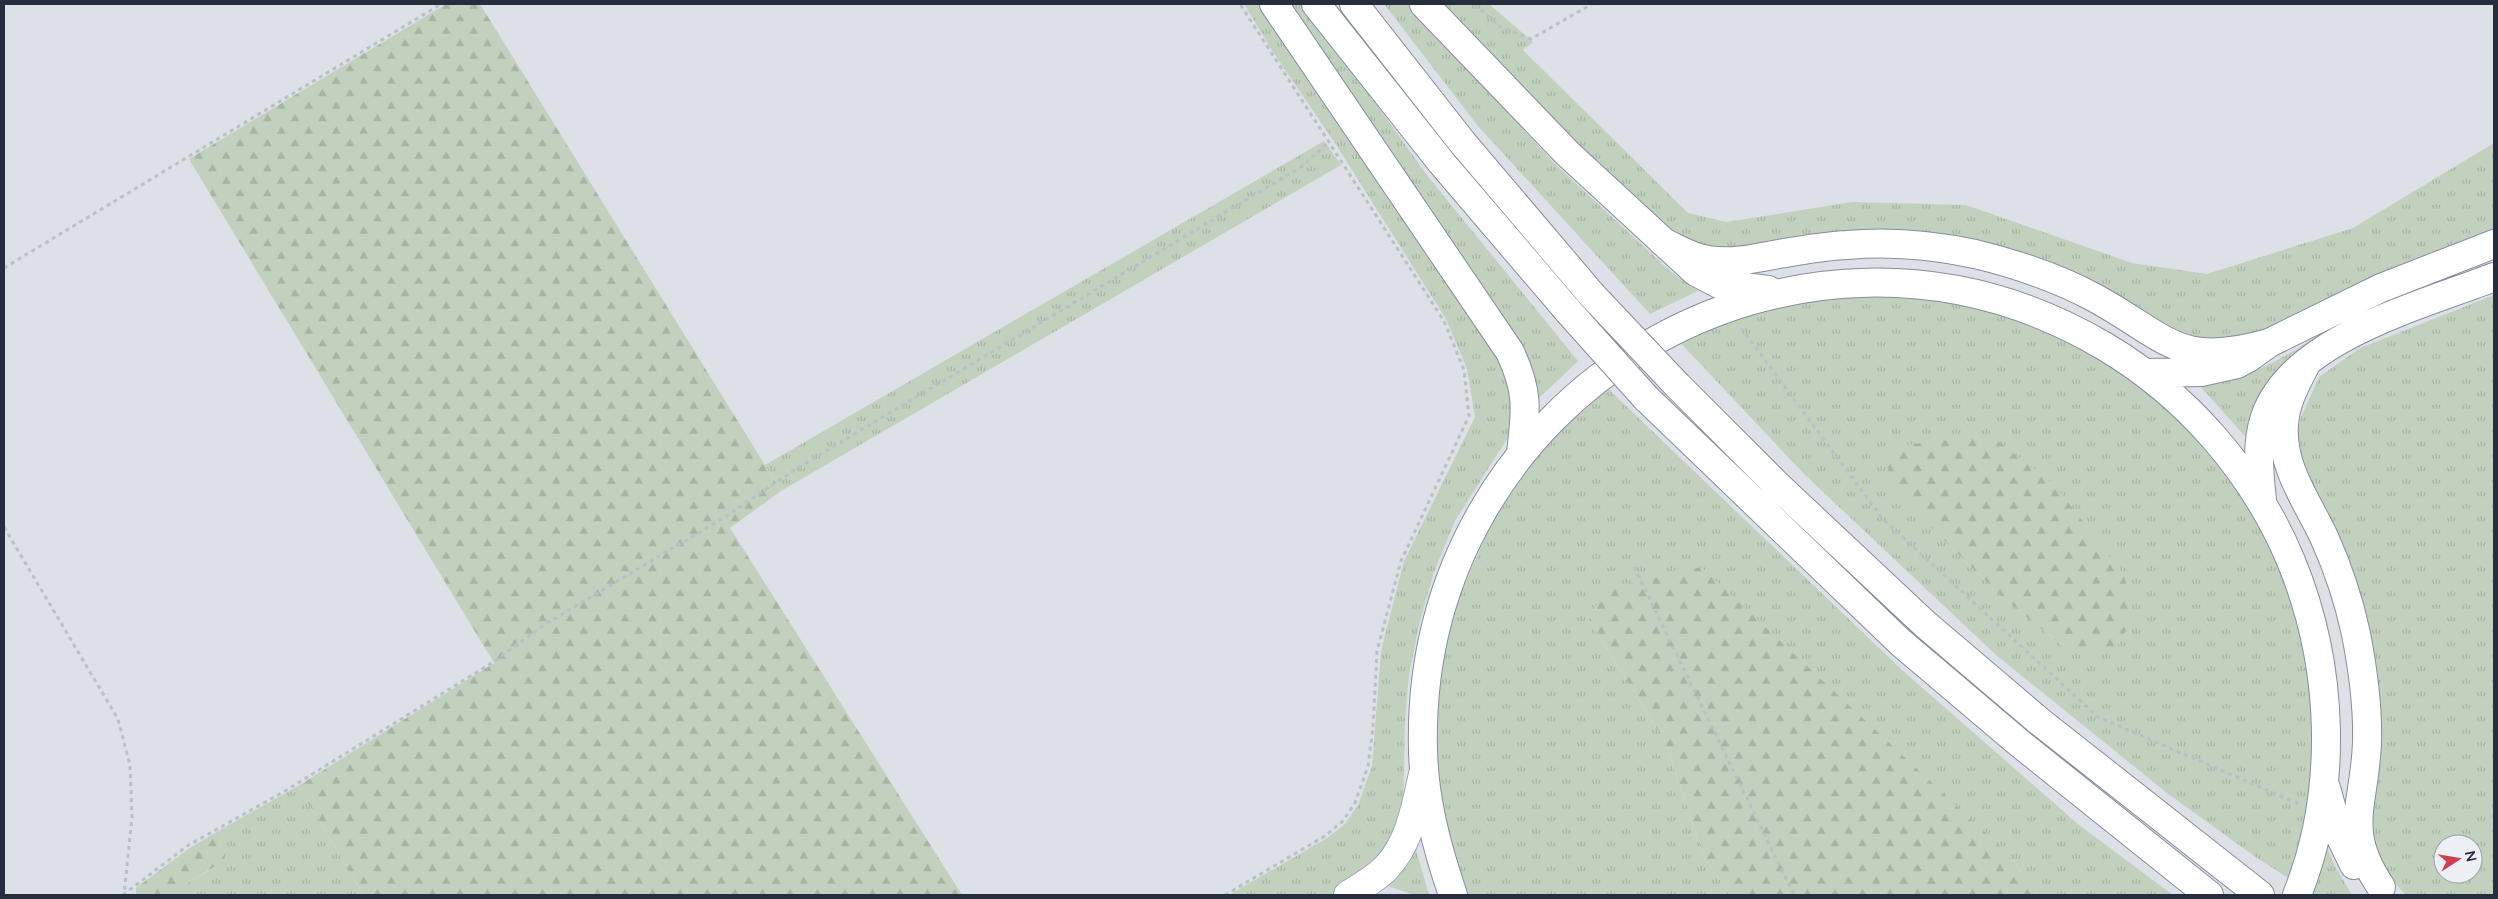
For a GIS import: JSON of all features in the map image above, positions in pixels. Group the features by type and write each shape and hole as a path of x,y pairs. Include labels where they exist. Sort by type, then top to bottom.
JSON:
{"main road":[{"path":"1274,4 1510,352 1526,398 1521,453"},
{"path":"1316,4 1440,162 1646,398 1900,642 2018,742 2209,895"},
{"path":"1354,4 1462,142 1591,294 1677,385 1778,486 1925,624 2039,721 2251,889"},
{"path":"1424,4 1567,152 1663,242 1708,280 1719,284 1782,292"},
{"path":"1663,242 1689,255 1709,260 1732,262 1847,244 1914,244 1945,249 2005,262 2074,287 2096,298 2161,340 2181,349 2218,353 2269,343"},
{"path":"2145,373 2202,372 2223,369 2248,358 2269,343 2381,288 2494,244"},
{"path":"2262,504 2258,468 2259,441 2265,417 2282,384 2307,362 2354,332 2494,277"},
{"path":"1453,895 1434,830 1424,769 1426,688 1439,616 1464,547 1499,483 1521,453 1551,419 1598,376 1659,337 1726,307 1782,292 1845,283 1877,282 1940,287 1972,293 2018,306 2063,324 2112,350 2145,373 2179,401 2210,433 2238,467 2262,504 2296,573 2317,647 2325,715 2324,781 2311,850 2296,895"},
{"path":"2307,362 2292,390 2286,410 2284,424 2285,452 2298,487 2333,557 2355,632 2364,679 2366,711 2366,744 2357,832 2369,869 2386,891"},
{"path":"1348,895 1386,868 1399,850 1407,835 1424,769"},
{"path":"2324,781 2339,834 2351,861 2358,872 2386,891"}],"path":[{"path":"4,268 441,4"},
{"path":"1225,895 1325,836 1343,821 1355,802 1368,766 1373,727 1377,651 1401,561 1469,416 1464,370 1444,321 1330,141 1240,4"},
{"path":"1475,4 1499,26 1531,39 1592,4"},
{"path":"124,895 186,846 285,791 493,662 544,625 725,517 796,469 1301,167 1330,141"},
{"path":"1726,307 1882,519 2098,717 2319,812"},
{"path":"4,527 118,719 130,765 132,808 124,895"},
{"path":"1634,567 1794,895"}],"green space":[{"path":"446,4 480,4 781,491 730,528 962,895 364,895 298,786 494,663 189,159"},
{"path":"1244,4 1260,4 1497,358 1513,388 1515,414 1507,439 1455,521 1434,572 1420,621 1409,675 1405,721 1403,825 1373,872 1330,895 1229,895 1327,838 1345,824 1358,805 1372,766 1381,651 1404,561 1475,417 1467,369 1446,319 1333,140 1273,52"},
{"path":"1289,4 1305,4 1426,174 1578,361 1534,403"},
{"path":"1384,4 1409,4 1554,163 1670,271 1698,291 1650,314 1478,126"},
{"path":"1438,4 1489,4 1533,42 1523,50 1688,213 1727,222 1852,202 1966,205 2132,263 2207,274 2353,228 2494,143 2494,237 2239,339 2199,345 2021,259 1717,250 1696,244 1643,214"},
{"path":"1324,141 1341,165 781,491 765,465"},
{"path":"1827,295 1930,296 2040,323 2140,380 2215,451 2277,554 2307,646 2314,755 2309,812 2290,879 2254,856 2167,793 1996,655 1804,474 1675,337 1730,318","holes":["1929,526 2065,648 2002,597"]},
{"path":"2494,295 2494,895 2406,895 2391,879 2379,859 2374,836 2372,803 2377,746 2296,441 2301,417 2319,377 2360,348"},
{"path":"2317,337 2293,363 2252,444 2199,385 2232,379 2261,368"},
{"path":"1602,383 1902,670 2078,824 2173,895 2039,895 2006,852 1589,620 1665,742 1705,860 1731,895 1466,895 1445,833 1436,777 1434,725 1445,628 1506,491"},
{"path":"1990,435 2054,484 2124,575 2134,618 2116,647 2065,648 2002,597 1929,526 1893,484 1885,461 1896,446"},
{"path":"1701,567 2006,852 2039,895 1731,895 1705,860 1665,742 1589,620 1603,590"},
{"path":"298,786 364,895 175,895 177,889 212,869 227,844 220,830"},
{"path":"220,830 227,844 224,861 178,889 175,895 136,895 136,888 188,849"},
{"path":"2322,837 2336,868 2352,895 2306,895"},
{"path":"1414,843 1429,895 1414,895 1382,884"}]}
